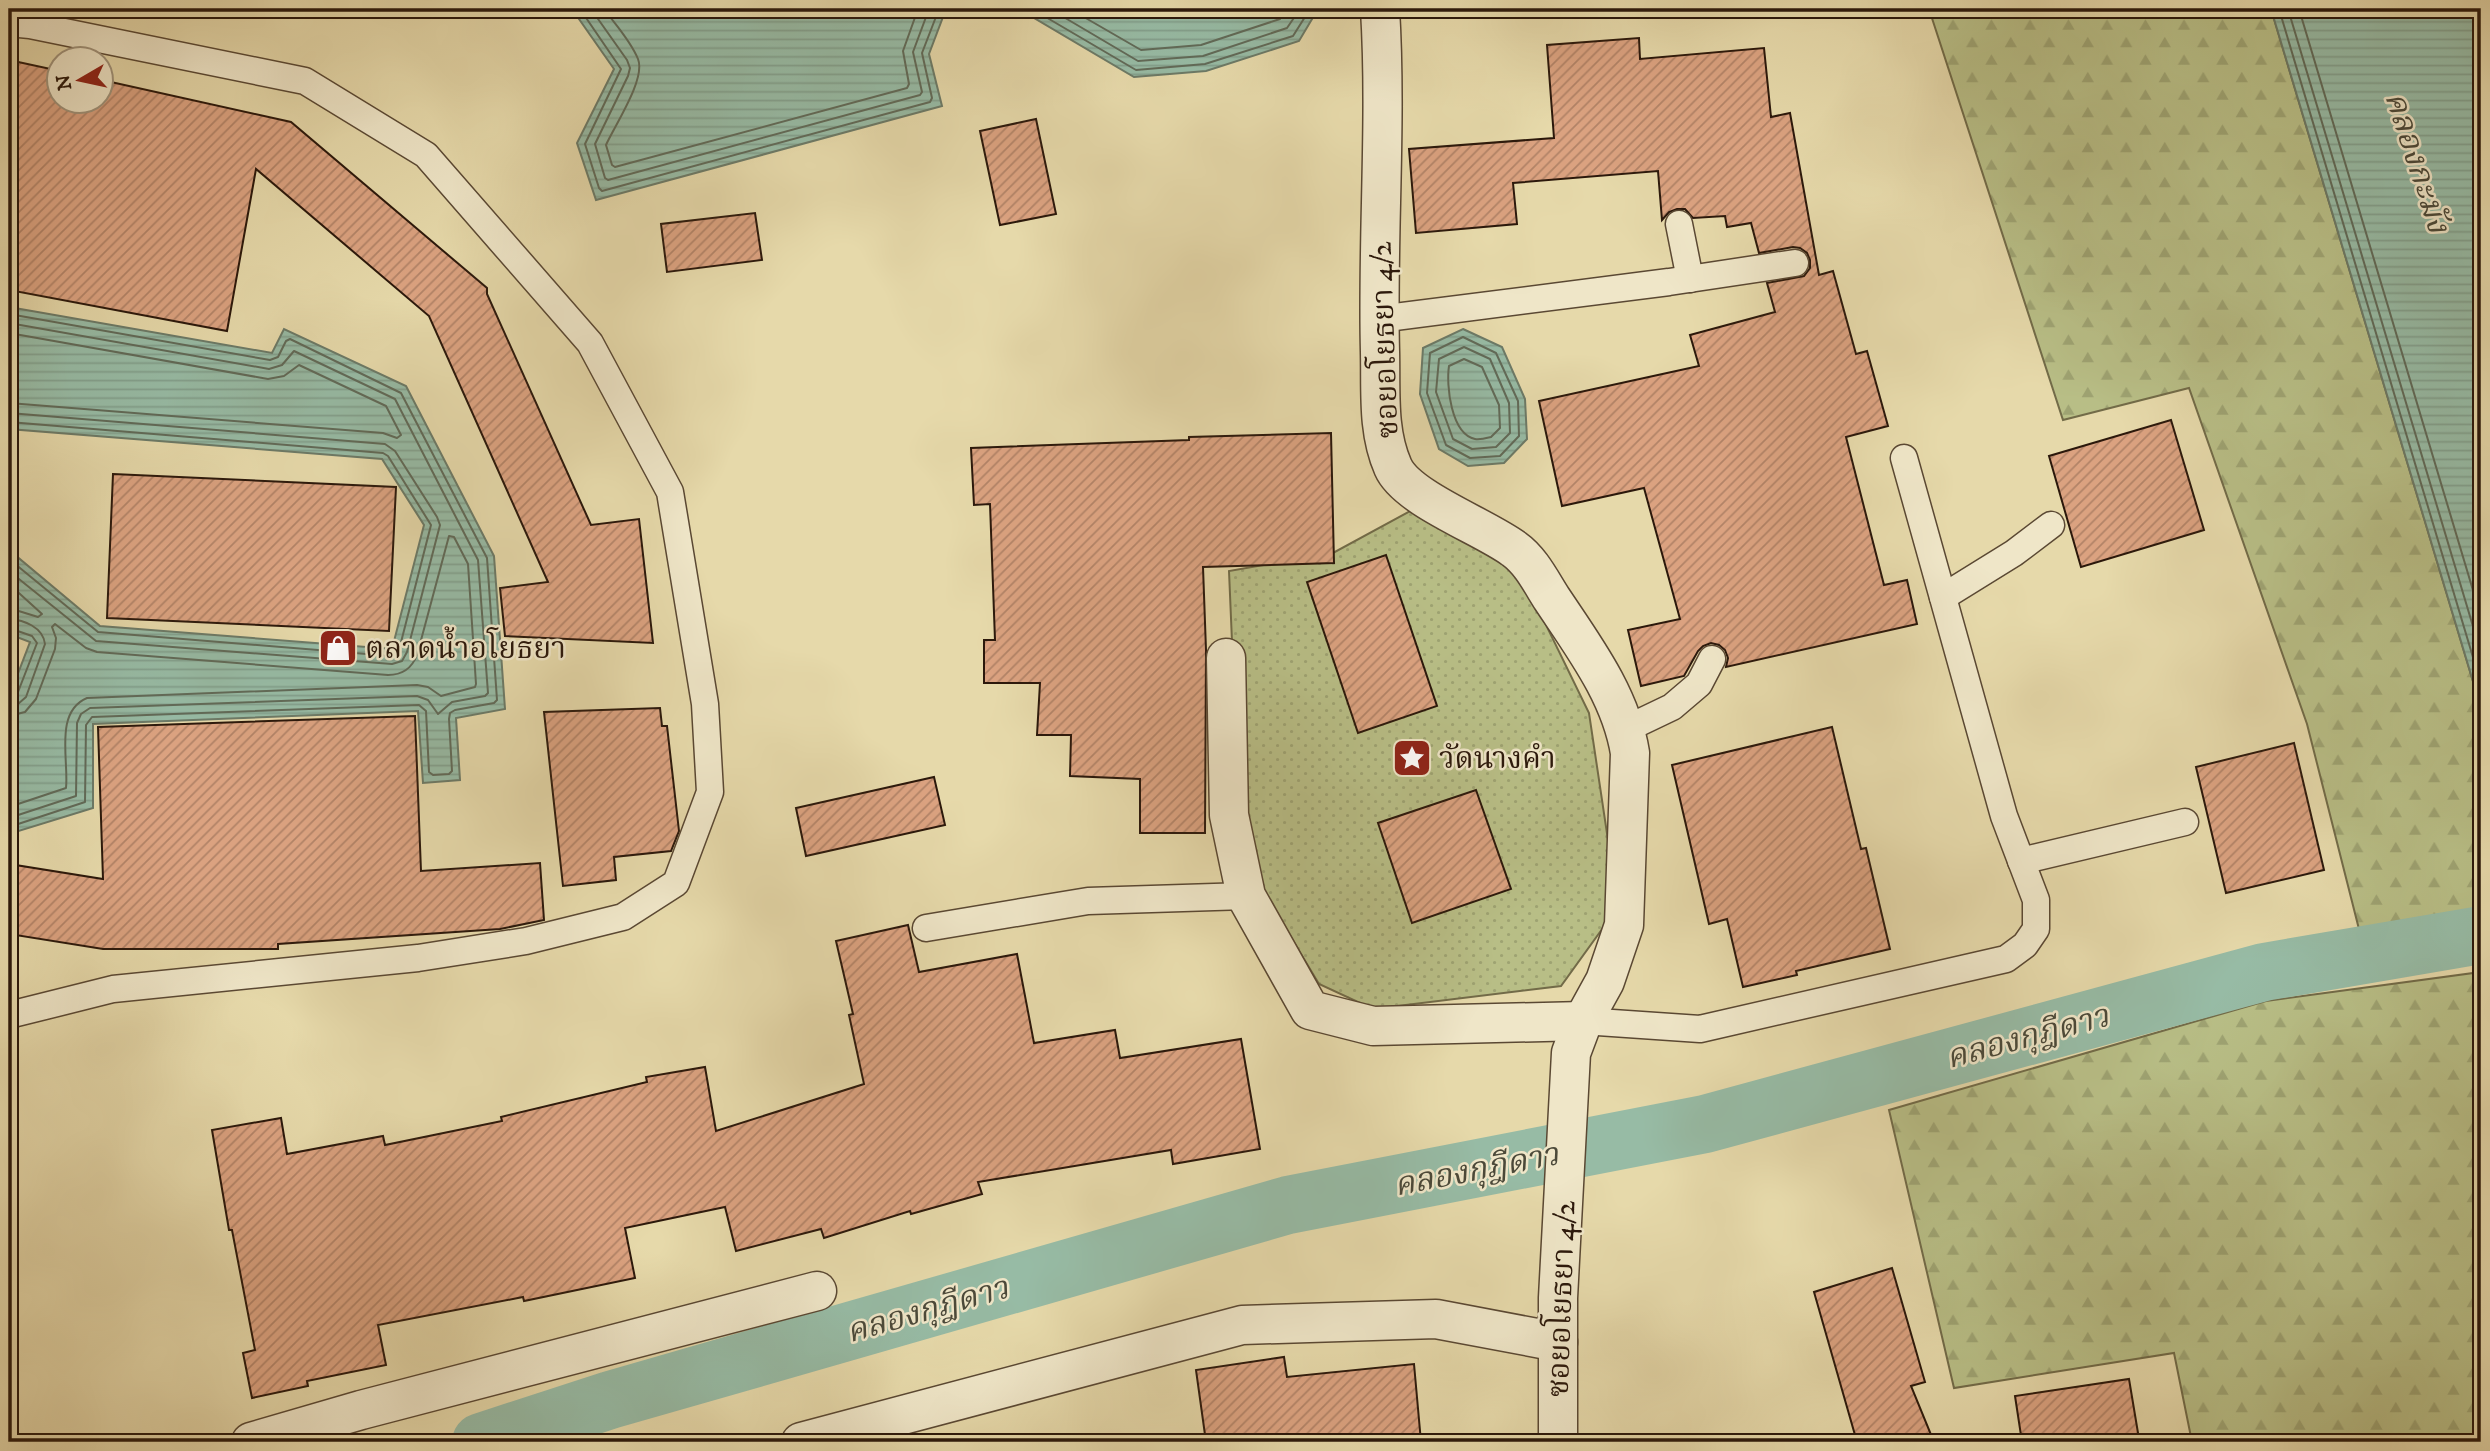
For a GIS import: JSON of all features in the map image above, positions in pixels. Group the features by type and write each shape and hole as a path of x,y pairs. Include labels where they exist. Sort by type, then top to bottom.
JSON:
{"street":[{"name":"ซอยอโยธยา 4/2","path":"1380,9 1384,70 1379,319 1382,430 1394,470 1407,484 1432,502 1515,550 1529,564 1584,646 1612,696 1626,729 1630,753 1624,925 1605,981 1577,1037 1558,1298 1558,1442"},
{"path":"1226,658 1229,815 1246,896 1310,1010 1373,1026 1577,1037"},
{"path":"251,1442 361,1410 817,1291"},
{"path":"801,1442 1242,1325 1437,1320 1558,1342"}],"lane":[{"path":"9,23 30,24 305,81 426,155 590,343 670,492 705,704 710,792 676,884 623,916 526,941 418,958 113,989 9,1015"},
{"path":"1679,224 1690,279"},
{"path":"1379,319 1795,263"},
{"path":"1577,1037 1700,1029 2006,959 2025,945 2035,929 2036,900 2004,816 1904,458"},
{"path":"1942,597 2014,553 2051,525"},
{"path":"1626,729 1672,707 1699,684 1712,659"},
{"path":"2021,861 2185,822"},
{"path":"926,928 1088,901 1246,896"}],"green space":[{"path":"1929,9 2271,9 2481,708 2481,913 2360,933 2307,724 2189,388 2063,420"},
{"path":"1425,503 1509,549 1589,713 1618,907 1561,986 1373,1009 1319,984 1241,854 1229,571 1333,553"},
{"path":"2481,972 2481,1442 2192,1442 2174,1353 1954,1388 1889,1110 2266,1001"}],"water":[{"path":"572,9 946,9 929,54 942,106 596,200 577,143 614,69"},
{"path":"1019,9 1318,9 1299,41 1206,71 1134,77"},
{"name":"คลองกะมัง","path":"2271,9 2481,9 2481,708"},
{"path":"9,307 272,353 284,329 406,386 494,556 505,709 456,718 460,780 423,783 418,711 93,724 93,808 9,834 9,697 30,642 9,634 9,550 100,626 392,649 424,525 382,459 9,429"},
{"path":"1463,329 1502,347 1525,399 1527,439 1504,463 1468,466 1439,449 1420,394 1423,348"}],"building":[{"path":"1639,38 1640,59 1764,48 1771,117 1790,113 1819,275 1833,271 1856,354 1867,351 1888,426 1846,437 1884,585 1907,580 1917,624 1726,667 1728,658 1725,650 1711,643 1698,651 1684,676 1641,686 1628,630 1680,619 1644,488 1562,506 1539,401 1699,366 1690,335 1775,312 1767,283 1804,276 1810,268 1807,253 1793,247 1759,253 1751,223 1727,227 1725,216 1693,218 1685,209 1677,209 1669,212 1662,220 1658,171 1513,183 1517,224 1416,233 1409,149 1554,138 1547,45"},
{"path":"9,60 46,68 46,116 116,116 116,83 291,122 487,288 487,294 591,525 639,519 653,643 505,636 500,588 548,582 429,316 256,169 227,331 9,290"},
{"path":"1036,119 1056,214 1000,225 980,131"},
{"path":"755,213 762,260 667,272 661,224"},
{"path":"2171,420 2204,530 2081,567 2049,456"},
{"path":"1331,433 1334,563 1203,567 1206,650 1205,833 1140,833 1140,779 1070,776 1071,735 1037,735 1040,683 984,683 984,640 995,640 990,504 974,505 971,448"},
{"path":"113,474 396,487 389,631 107,618"},
{"path":"1386,555 1437,706 1358,733 1307,582"},
{"path":"660,708 662,726 667,726 679,831 671,851 614,857 616,880 563,886 544,712"},
{"path":"415,716 421,871 540,863 544,920 500,929 278,944 278,949 103,949 9,934 9,864 103,879 98,727"},
{"path":"1832,727 1861,849 1866,848 1890,949 1796,971 1797,975 1743,987 1727,919 1709,924 1672,765"},
{"path":"2294,743 2324,870 2226,893 2196,767"},
{"path":"934,777 945,825 806,856 796,808"},
{"path":"1476,790 1511,889 1412,923 1378,823"},
{"path":"908,925 919,972 1017,954 1034,1043 1115,1030 1120,1058 1241,1039 1260,1149 1173,1164 1171,1150 978,1182 982,1194 911,1214 910,1211 824,1238 821,1229 736,1251 725,1207 625,1228 635,1278 524,1301 523,1297 378,1325 386,1365 307,1381 308,1386 252,1398 243,1353 255,1350 232,1230 229,1230 212,1130 281,1118 287,1154 383,1136 385,1145 502,1121 501,1117 647,1082 646,1077 705,1067 716,1131 864,1084 849,1015 853,1014 836,941"},
{"path":"1892,1268 1925,1382 1911,1386 1934,1442 1857,1442 1814,1292"},
{"path":"1284,1357 1287,1377 1414,1364 1421,1442 1206,1442 1196,1370"},
{"path":"2129,1379 2139,1439 2114,1442 2022,1442 2015,1396"}],"waterway":[{"name":"คลองกุฎีดาว","path":"481,1442 610,1400 1288,1205 1705,1124 2264,972 2481,935"}],"place":[{"name":"ตลาดน้ำอโยธยา","path":"338,648"},
{"name":"วัดนางคำ","path":"1412,758"}]}
